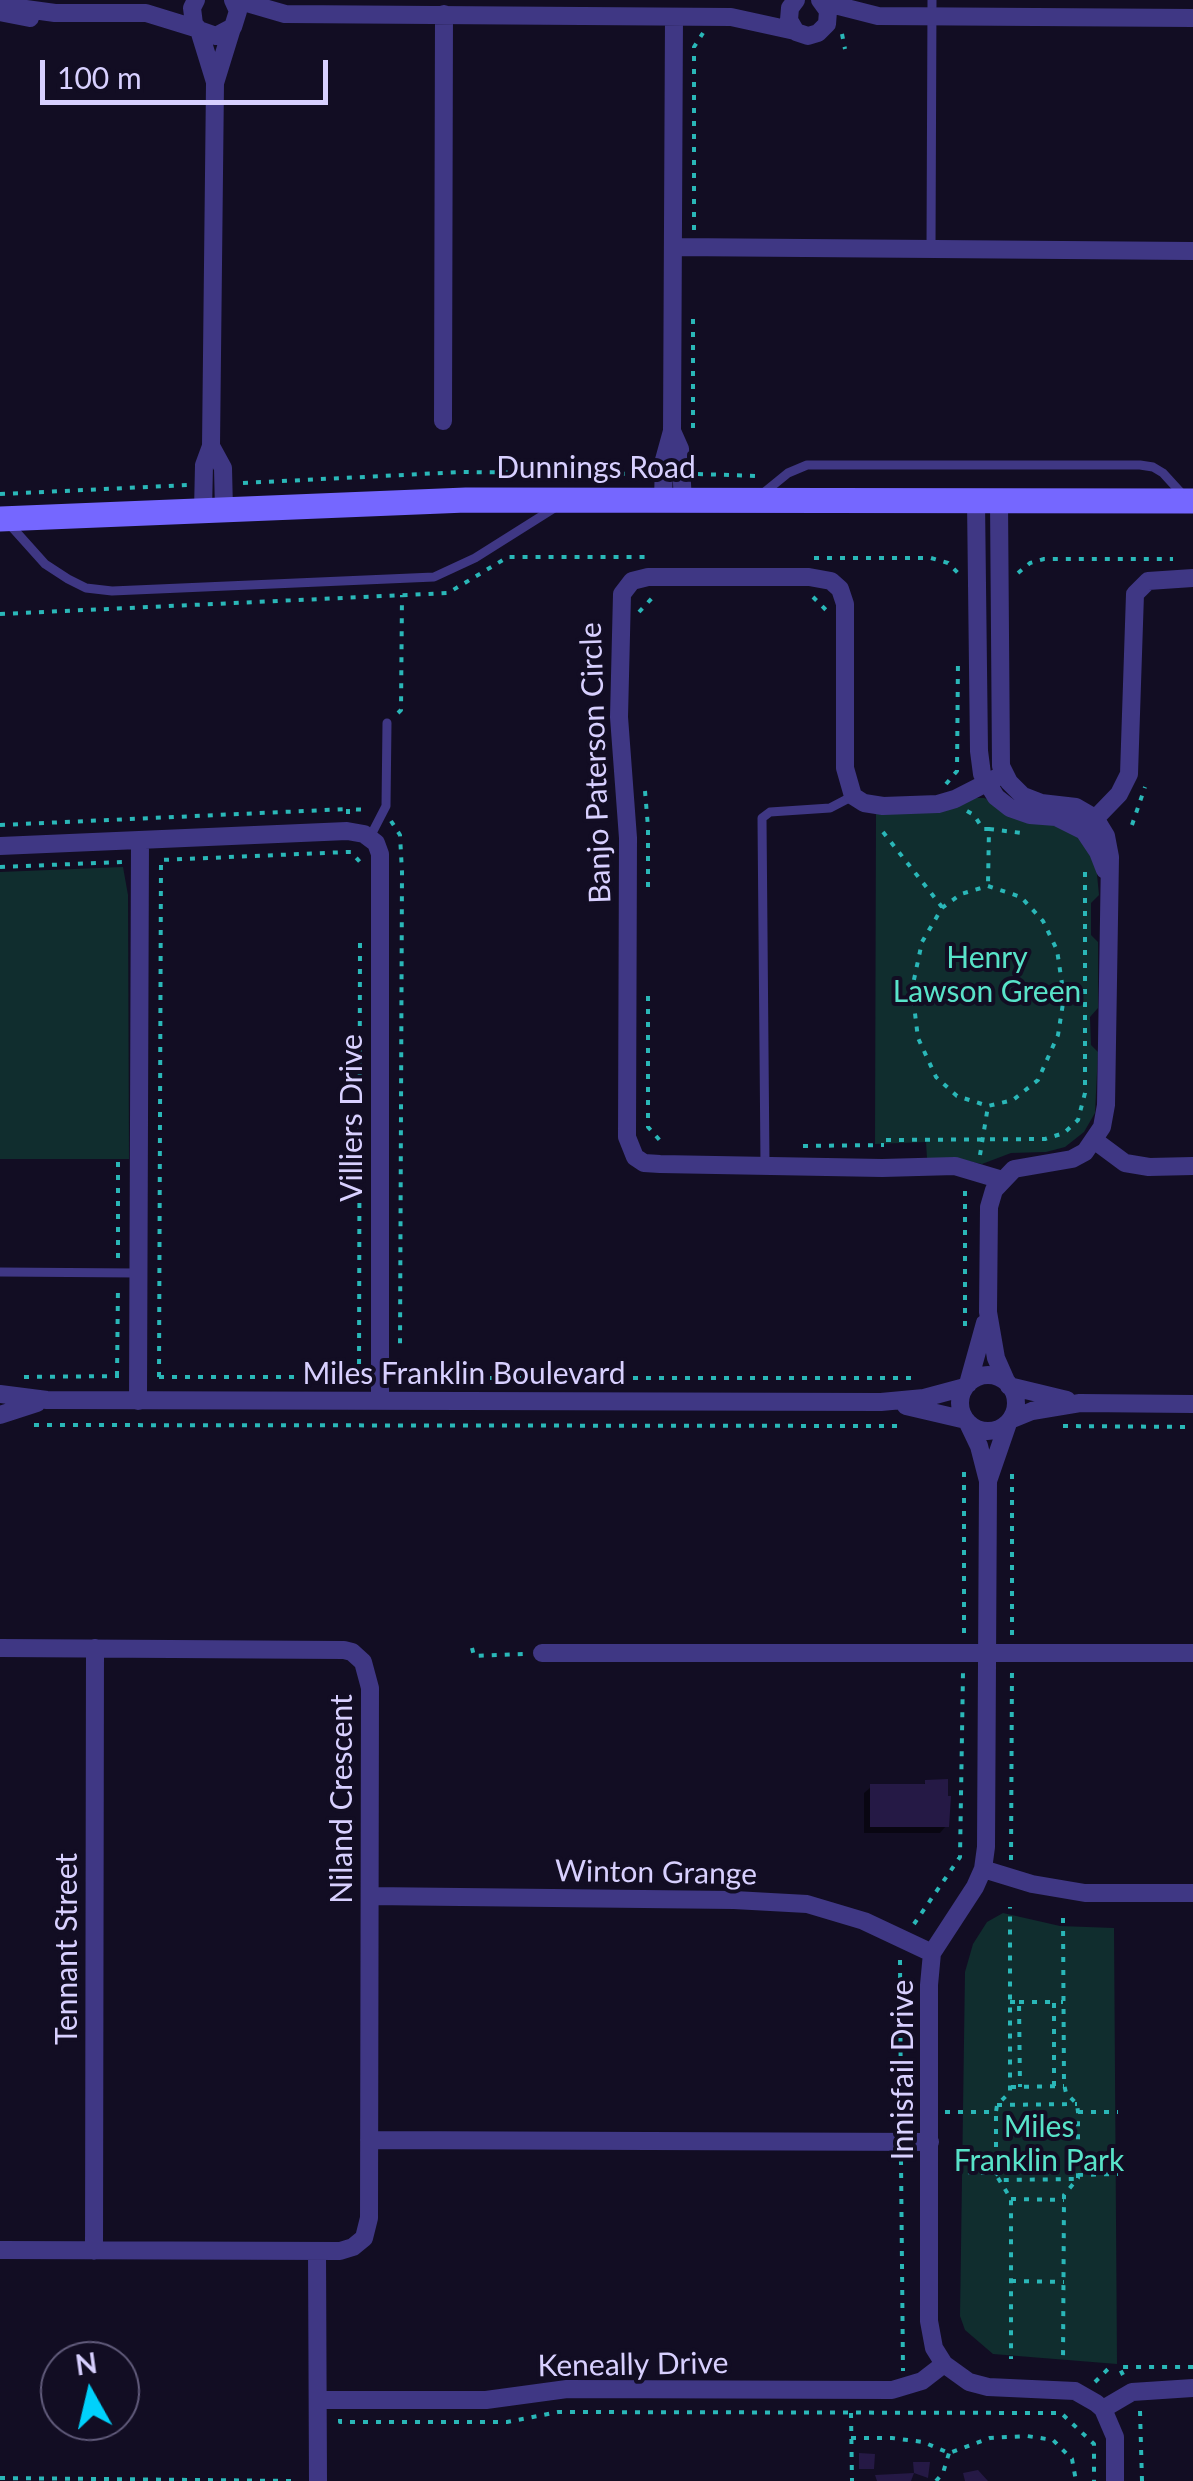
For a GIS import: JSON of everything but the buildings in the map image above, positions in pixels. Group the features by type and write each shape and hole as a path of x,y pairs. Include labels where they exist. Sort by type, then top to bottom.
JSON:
{"street":[{"path":"235,0 285,14"},
{"path":"214,511 202,485 211,446 216,83 238,11 235,0"},
{"path":"3,9 24,19 55,13 146,13 196,1 192,17 216,83"},
{"path":"794,1 788,18 795,31"},
{"path":"731,16 794,1"},
{"path":"822,1 878,16"},
{"path":"822,1 828,15 824,29"},
{"path":"440,9 444,421"},
{"path":"146,13 216,36 285,14 440,9 731,16 808,36 878,16 932,9 1193,18"},
{"path":"673,501 673,474 666,448 672,431 674,16"},
{"path":"675,248 1193,251"},
{"path":"211,446 223,468 223,483 214,511"},
{"name":"Dunnings Road","path":"2,511 214,511 431,501 673,501 757,488 987,501 1190,501"},
{"path":"987,501 976,572 979,751 985,782 1010,808 1090,825"},
{"path":"987,501 998,572 998,756 1004,774 1015,789 1032,800 1076,807 1109,845 1106,1105 1102,1128 1085,1152 1072,1159 1014,1169 994,1190 988,1208 988,1312 996,1358 1015,1403 1009,1421"},
{"path":"659,576 809,577 826,579 840,589 846,613 845,768 853,796 864,804 938,804 1004,774"},
{"name":"Banjo Paterson Circle","path":"659,576 632,581 619,606 619,732 628,850 628,1136 635,1157 644,1163 954,1166 1002,1180"},
{"path":"1090,825 1124,786 1131,766 1134,594 1148,581 1193,578"},
{"path":"0,846 347,831 370,838"},
{"name":"Villiers Drive","path":"370,838 380,854 380,1401"},
{"path":"138,1400 140,840"},
{"path":"1094,1140 1125,1162 1193,1166"},
{"path":"988,1312 960,1404 967,1422 988,1431 1032,1411 1080,1403 1193,1404"},
{"path":"966,1386 987,1376 1080,1403"},
{"name":"Miles Franklin Boulevard","path":"0,1394 47,1400 881,1402 924,1398 966,1386"},
{"name":"Miles Franklin Boulevard","path":"0,1415 47,1400"},
{"name":"Miles Franklin Boulevard","path":"881,1402 967,1422"},
{"name":"Innisfail Drive","path":"988,1481 1009,1421"},
{"name":"Innisfail Drive","path":"944,2364 934,2348 929,2321 929,1985 932,1953 983,1870 986,1847 988,1481 979,1446 967,1422"},
{"name":"Niland Crescent","path":"0,1648 349,1650 367,1669 368,2226 360,2243 346,2250 316,2251"},
{"name":"Tennant Street","path":"94,2251 95,1648"},
{"path":"542,1653 1193,1653"},
{"path":"983,1870 1085,1893 1193,1893"},
{"name":"Winton Grange","path":"370,1896 807,1904 864,1921 932,1953"},
{"path":"369,2140 930,2142"},
{"path":"0,2250 316,2251 318,2481"},
{"path":"903,2388 922,2381 944,2364 969,2382 988,2387 1075,2390 1103,2410 1115,2437 1115,2481"},
{"name":"Keneally Drive","path":"318,2400 486,2400 567,2389 903,2388"},
{"path":"1103,2410 1132,2392 1193,2388"}],"lane":[{"path":"932,9 932,248"},
{"path":"757,488 807,465 1140,465 1164,473 1190,501"},
{"path":"2,511 46,564 86,588 112,591 434,577 475,558 567,500"},
{"path":"370,838 386,806 387,722"},
{"path":"765,1165 762,818 770,812 830,808 853,796"},
{"path":"0,1272 139,1273"}],"path":[{"path":"223,483 462,472 673,474 757,488"},
{"path":"2,511 202,485"},
{"path":"0,614 448,593 508,557 659,558 660,594 638,613"},
{"path":"815,558 932,558 948,563 957,574 976,572"},
{"path":"998,572 1021,573 1030,563 1044,559 1182,560"},
{"path":"387,722 402,710 402,595"},
{"path":"812,595 830,614"},
{"path":"644,779 648,902"},
{"path":"0,825 348,810"},
{"path":"989,830 1023,833"},
{"path":"883,832 942,908"},
{"path":"0,867 347,852 360,861"},
{"path":"159,1377 162,860"},
{"path":"804,1146 1056,1137 1072,1127 1082,1113 1085,1093 1086,880 1082,860"},
{"path":"979,887 1010,891 1029,904 1043,921 1061,968 1062,1020 1047,1065 1038,1080 1019,1096 988,1106 956,1096 936,1078 916,1029 912,989 916,963 928,930 942,908 979,887"},
{"path":"358,1378 360,940"},
{"path":"648,995 648,1127 665,1146"},
{"path":"965,1339 964,1188 980,1154 988,1106"},
{"path":"24,1377 924,1378"},
{"path":"19,1428 38,1424 904,1426"},
{"path":"1053,1426 1193,1427"},
{"path":"903,2414 900,1957 904,1938 960,1856 964,1447 979,1446"},
{"path":"472,1648 474,1656 542,1653"},
{"path":"1010,1908 1010,2086 996,2112 997,2175 1011,2200 1011,2359"},
{"path":"1063,1918 1064,2086 1078,2112 1078,2176 1065,2192 1064,2200 1064,2361"},
{"path":"1010,2002 1064,2002"},
{"path":"1019,2002 1020,2086"},
{"path":"1054,2002 1054,2086"},
{"path":"1010,2045 1019,2046"},
{"path":"1054,2046 1064,2045"},
{"path":"1010,2086 1064,2086"},
{"path":"997,2104 1077,2104"},
{"path":"901,2112 996,2112"},
{"path":"1078,2112 1118,2112"},
{"path":"955,2172 1070,2181 1078,2176 1118,2174"},
{"path":"1011,2200 1064,2200"},
{"path":"1011,2281 1064,2282"},
{"path":"1119,2367 1193,2367"},
{"path":"1132,2392 1142,2418 1142,2481"},
{"path":"339,2400 340,2422 507,2422 558,2412 1061,2414 1094,2444 1094,2481"},
{"path":"851,2413 852,2481"},
{"path":"851,2438 908,2440 949,2453 990,2438 1027,2436 1052,2440 1072,2458 1076,2481"},
{"path":"936,2481 949,2453"},
{"path":"0,2478 296,2481"}],"green space":[{"name":"Henry Lawson Green","path":"974,798 1051,822 1081,838 1096,864 1099,895 1091,903 1091,935 1098,942 1098,1008 1090,1017 1091,1045 1098,1052 1095,1113 1084,1132 1065,1147 1011,1153 982,1164 927,1158 926,1142 875,1144 876,812"},
{"path":"123,867 128,895 129,1159 0,1159 0,872"},
{"name":"Miles Franklin Park","path":"1003,1913 1060,1926 1114,1928 1117,2364 993,2354 965,2330 960,2316 965,1972 973,1944 987,1922"}]}
